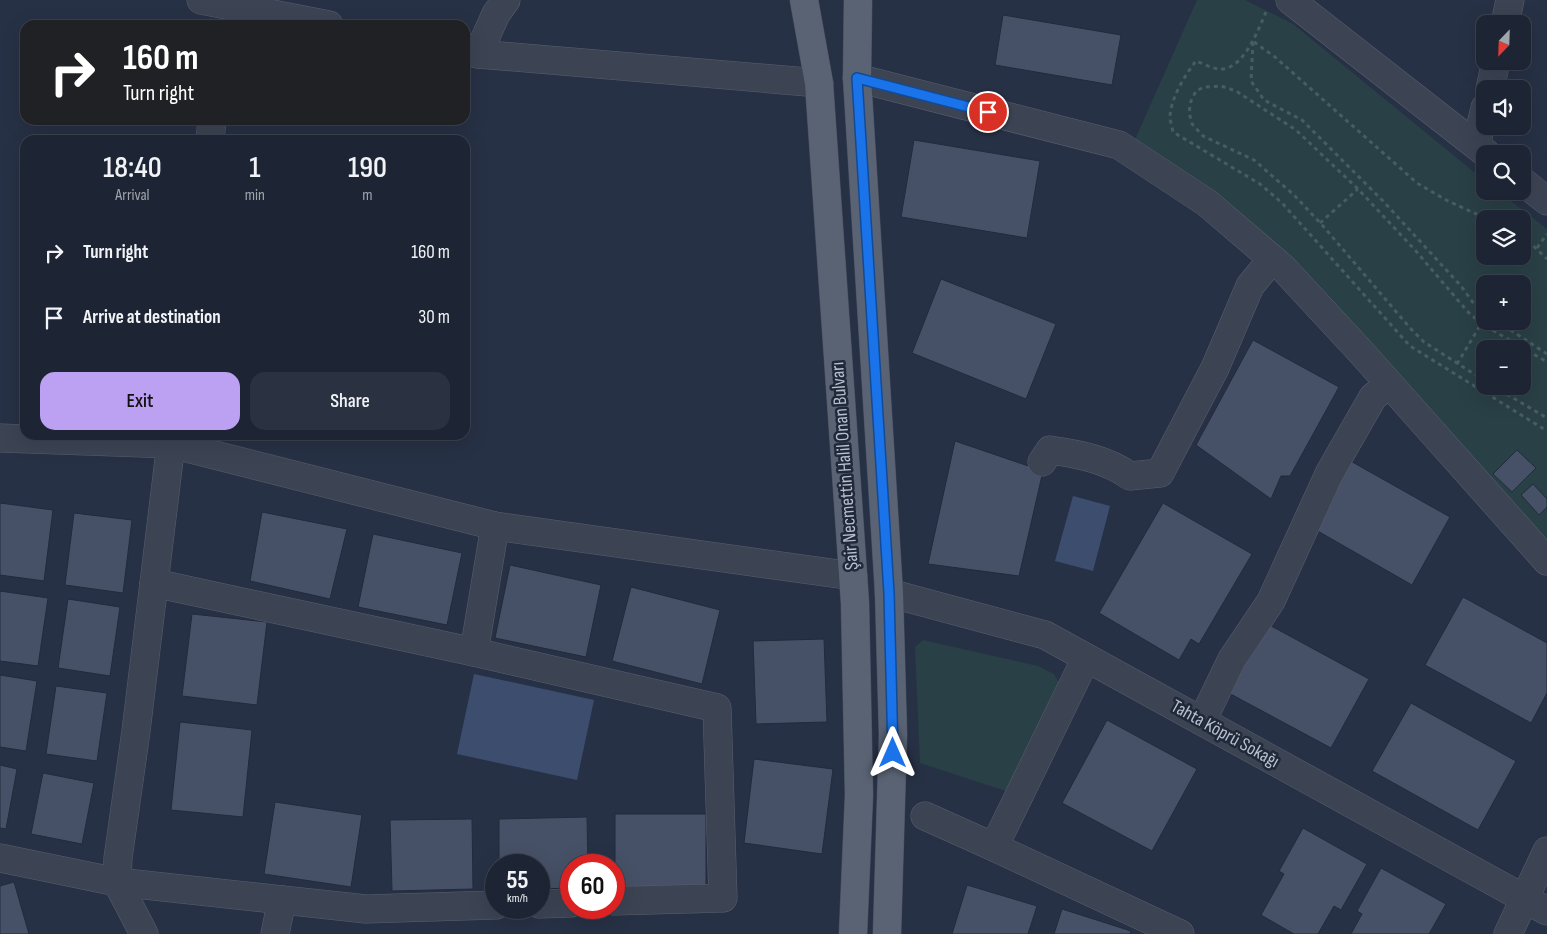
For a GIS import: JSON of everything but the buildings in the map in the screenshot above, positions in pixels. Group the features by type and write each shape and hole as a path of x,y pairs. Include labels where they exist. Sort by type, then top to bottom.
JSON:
{"main road":[{"name":"Şair Necmettin Halil Onan Bulvarı","path":"804,0 819,83 855,603 858,794 853,934"},
{"name":"Şair Necmettin Halil Onan Bulvarı","path":"858,0 857,78 889,593 893,734 887,934"}],"street":[{"path":"506,0 472,53 819,83"},
{"path":"1507,15 1510,0"},
{"path":"1278,4 1476,145"},
{"path":"217,10 291,20"},
{"path":"857,78 1119,145 1207,203 1283,268 1547,561"},
{"path":"1531,189 1547,201"},
{"path":"1042,462 1050,450 1080,454 1116,466 1130,476 1160,473 1215,368 1250,286 1272,259"},
{"path":"1202,722 1232,659 1271,601 1329,474 1373,397 1389,384"},
{"path":"0,438 20,438"},
{"path":"144,934 117,882 119,849 136,731 172,440 495,526 853,576"},
{"path":"474,652 495,526"},
{"path":"154,584 474,652 716,708 722,898 625,902"},
{"name":"Tahta Köprü Sokağı","path":"889,593 1044,635 1536,906"},
{"path":"994,847 1086,658"},
{"path":"924,816 1180,934"},
{"path":"1508,934 1536,906 1547,851"},
{"path":"0,858 117,882 366,909 485,905"},
{"path":"275,934 282,900"}],"path":[{"path":"1278,4 1253,42 1234,65 1219,69 1196,61 1185,76 1170,115 1173,132 1260,184 1282,203 1410,346 1547,431"},
{"path":"1253,42 1274,57 1417,183 1446,200 1476,214"},
{"path":"1253,42 1252,81 1264,100 1302,120 1384,202 1461,286 1476,307"},
{"path":"1476,319 1358,188 1296,130 1236,91 1221,86 1204,87 1196,91 1191,101 1189,112 1192,124 1204,136 1254,160 1267,171 1294,195 1320,223 1424,342 1476,376"},
{"path":"1320,223 1358,188"},
{"path":"1537,248 1547,234"},
{"path":"1531,243 1547,259"},
{"path":"1457,364 1478,330"},
{"path":"1492,330 1547,362"},
{"path":"1511,330 1547,354"},
{"path":"1508,395 1547,418"}],"green space":[{"path":"1197,0 1245,0 1293,24 1476,174 1476,200 1510,200 1522,210 1476,210 1476,265 1531,265 1531,217 1547,229 1547,547 1437,427 1133,144"},
{"path":"923,640 1038,666 1054,674 1061,686 1009,792 920,763 915,647"}],"water":[{"path":"1073,496 1110,506 1093,571 1055,561"},
{"path":"474,674 594,700 577,780 457,754"}],"route":[{"path":"893,753 889,593 857,78 988,112"}]}
